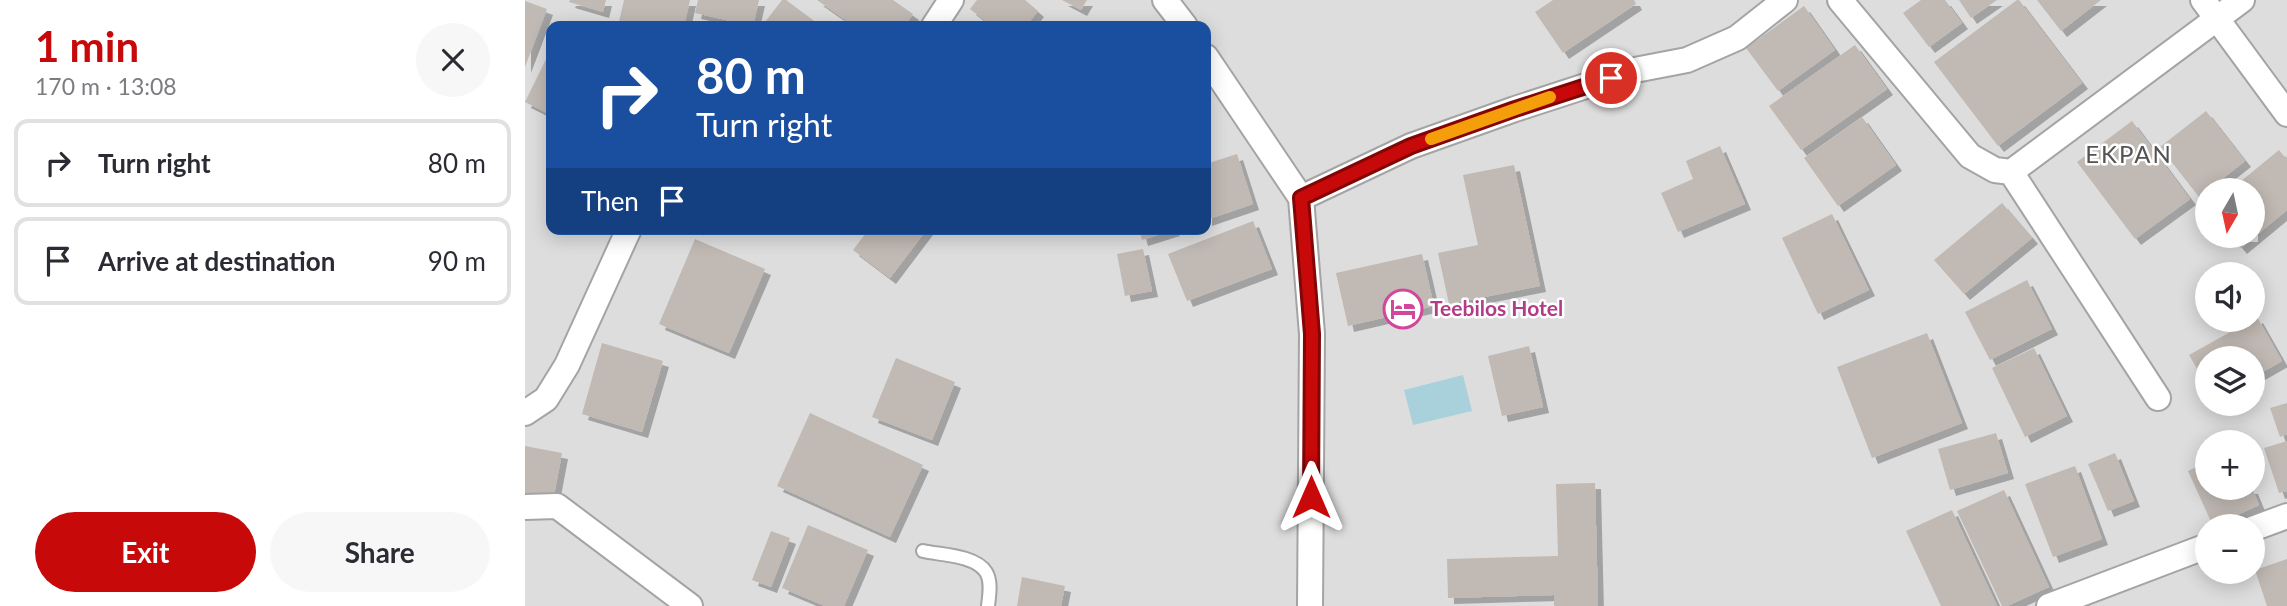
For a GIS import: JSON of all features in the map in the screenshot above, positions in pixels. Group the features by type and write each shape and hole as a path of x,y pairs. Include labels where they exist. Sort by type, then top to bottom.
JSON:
{"street":[{"path":"937,21 951,0"},
{"path":"1165,0 1181,21"},
{"path":"1301,198 1411,146 1502,113 1635,70 1687,60 1737,38 1785,0"},
{"path":"1840,0 1970,156 1995,170 2011,172 2210,9 2242,0"},
{"path":"2210,9 2287,114"},
{"path":"1211,64 1301,198 1312,334 1310,606"},
{"path":"2011,172 2158,398"},
{"path":"525,413 546,399 567,365 626,235"},
{"path":"525,508 557,506 689,606"},
{"path":"2265,524 2287,516"},
{"path":"2049,606 2195,551"}],"lane":[{"path":"923,551 975,562 986,573 990,585 988,606"}],"shaded area":[{"path":"525,0 2287,0 2287,606 525,606"}],"water":[{"path":"1463,375 1472,411 1413,425 1404,390"}],"building":[{"path":"606,0 603,12 569,2"},
{"path":"624,0 690,0 685,21 619,21"},
{"path":"698,0 759,0 754,21 731,21 695,13"},
{"path":"782,0 786,0 814,21 766,21"},
{"path":"817,0 893,0 913,14 908,21 847,21"},
{"path":"977,0 1025,0 1038,11 1030,21 986,21 970,9"},
{"path":"1062,0 1087,0 1081,10"},
{"path":"1553,0 1634,0 1636,4 1563,53 1535,12"},
{"path":"1921,0 1945,0 1962,23 1929,47 1903,13"},
{"path":"1959,0 1997,0 1971,18"},
{"path":"2017,0 2082,83 1998,146 1934,62"},
{"path":"2037,0 2101,0 2061,31"},
{"path":"525,1 547,9 525,67"},
{"path":"1804,6 1835,50 1778,91 1746,48"},
{"path":"1855,45 1887,89 1801,150 1769,106"},
{"path":"546,59 546,112 525,102"},
{"path":"2206,111 2245,161 2223,178 2195,178 2195,192 2160,147"},
{"path":"1862,117 1896,165 1838,206 1804,158"},
{"path":"2132,121 2190,199 2135,239 2077,162"},
{"path":"1720,146 1745,204 1678,232 1661,193 1693,179 1686,161"},
{"path":"2279,150 2287,160 2287,210 2265,228 2265,178 2245,178"},
{"path":"1237,154 1253,204 1211,218 1211,162"},
{"path":"1514,165 1540,286 1449,304 1438,253 1478,245 1463,175"},
{"path":"2002,203 2032,238 1964,294 1934,260"},
{"path":"1832,214 1869,290 1818,314 1782,238"},
{"path":"1253,221 1272,269 1187,301 1168,254"},
{"path":"864,235 922,235 890,278 853,250"},
{"path":"1141,235 1158,235 1142,240"},
{"path":"695,239 765,269 729,353 659,324"},
{"path":"1143,249 1152,291 1125,296 1117,254"},
{"path":"1422,254 1434,306 1348,326 1336,273"},
{"path":"2027,280 2052,329 1990,360 1965,312"},
{"path":"2265,331 2282,361 2265,371 2265,346 2205,346 2230,332"},
{"path":"1927,333 1962,423 1872,458 1837,367"},
{"path":"602,343 663,361 642,432 582,414"},
{"path":"1529,346 1543,407 1502,416 1488,356"},
{"path":"2034,348 2067,416 2025,437 1992,368"},
{"path":"2195,352 2195,365 2189,355"},
{"path":"896,358 955,382 932,440 872,417"},
{"path":"2287,403 2287,434 2280,437 2270,408"},
{"path":"810,413 923,465 890,537 777,486"},
{"path":"1996,433 2008,473 1950,490 1938,449"},
{"path":"2287,441 2287,491 2279,493 2265,448"},
{"path":"525,446 562,453 552,506 525,501"},
{"path":"2115,453 2134,501 2108,511 2088,464"},
{"path":"2075,466 2102,539 2053,557 2025,484"},
{"path":"2195,468 2195,486 2188,471"},
{"path":"1595,483 1598,606 1554,606 1554,595 1448,598 1447,559 1558,556 1556,484"},
{"path":"2004,490 2049,587 2007,606 2002,606 1957,511"},
{"path":"2201,500 2257,500 2259,505 2239,514 2208,514"},
{"path":"1952,510 1997,606 1941,606 1906,531"},
{"path":"808,525 868,550 844,606 825,606 782,588"},
{"path":"771,531 790,538 771,587 752,580"},
{"path":"2287,559 2287,606 2267,606 2260,584 2265,584 2265,567"},
{"path":"1022,577 1065,586 1061,606 1017,606"}],"slow traffic":[{"path":"1431,139 1550,97"}],"place":[{"name":"Teebilos Hotel","path":"1403,309"}],"district":[{"name":"EKPAN","path":"2129,155"}],"route":[{"path":"1311,497 1312,334 1301,198 1411,146 1611,78"}]}
